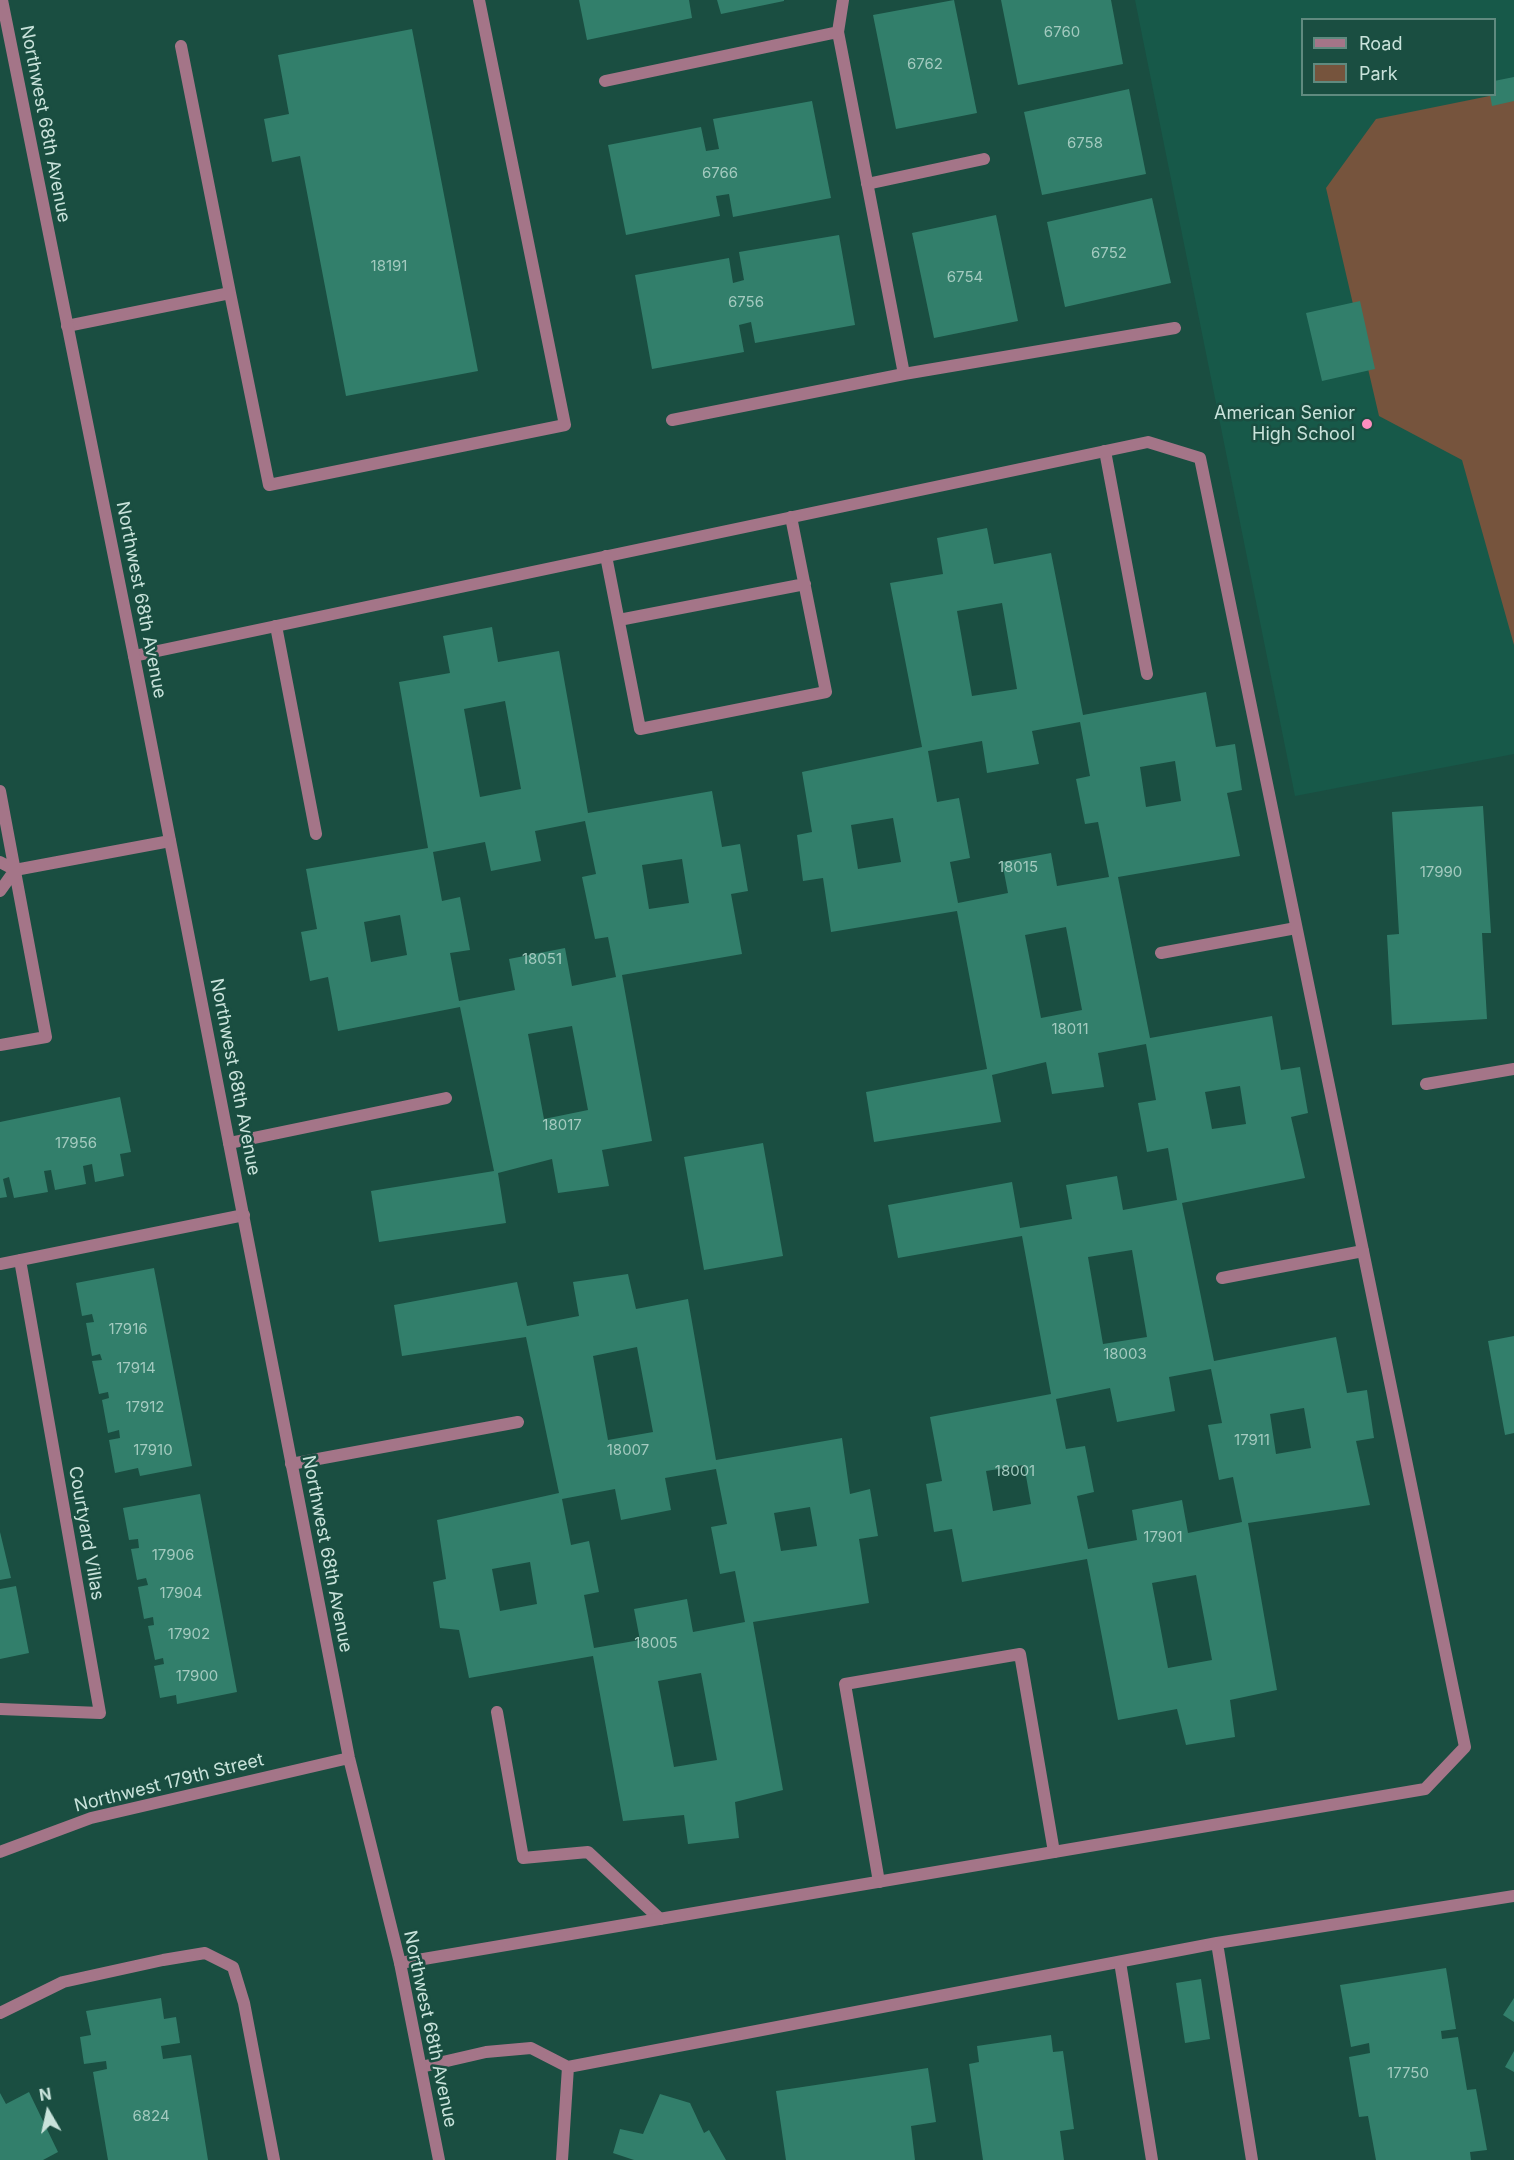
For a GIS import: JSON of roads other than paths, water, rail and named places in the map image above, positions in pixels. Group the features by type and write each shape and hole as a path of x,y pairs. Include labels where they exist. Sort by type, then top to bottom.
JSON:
{"street":[{"name":"Northwest 68th Avenue","path":"2,0 3,26 134,656 348,1758 400,1963 439,2160"},
{"path":"181,46 269,485 566,425 479,0"},
{"path":"843,0 838,32 904,374"},
{"path":"605,81 838,32"},
{"path":"867,184 984,159"},
{"path":"67,326 230,293"},
{"path":"672,420 904,374 1175,328"},
{"path":"134,656 1148,442 1200,458 1465,1748 1425,1789 400,1963"},
{"path":"1105,451 1147,674"},
{"path":"606,556 640,729 826,692 791,518"},
{"path":"619,620 804,584"},
{"path":"276,626 316,834"},
{"path":"0,791 46,1037 0,1046"},
{"path":"0,862 15,870 170,841"},
{"path":"0,891 15,870"},
{"path":"1161,953 1296,928"},
{"path":"1426,1084 1514,1069"},
{"path":"229,1143 446,1098"},
{"path":"0,1264 243,1215"},
{"path":"1222,1278 1363,1251"},
{"name":"Courtyard Villas","path":"0,1709 100,1713 20,1260"},
{"path":"291,1464 518,1422"},
{"path":"879,1882 845,1684 1008,1656 1020,1654 1054,1852"},
{"path":"497,1712 523,1858 588,1852 660,1919"},
{"name":"Northwest 179th Street","path":"0,1852 91,1818 348,1758"},
{"path":"420,2067 486,2052 531,2048 568,2067 1217,1943 1514,1896"},
{"path":"1217,1943 1252,2160"},
{"path":"0,2013 63,1982 163,1960 205,1953 233,1967 244,2003 274,2160"},
{"path":"1120,1962 1152,2160"},
{"path":"562,2160 568,2067"}],"place":[{"name":"American Senior High School","path":"1367,424"}]}
